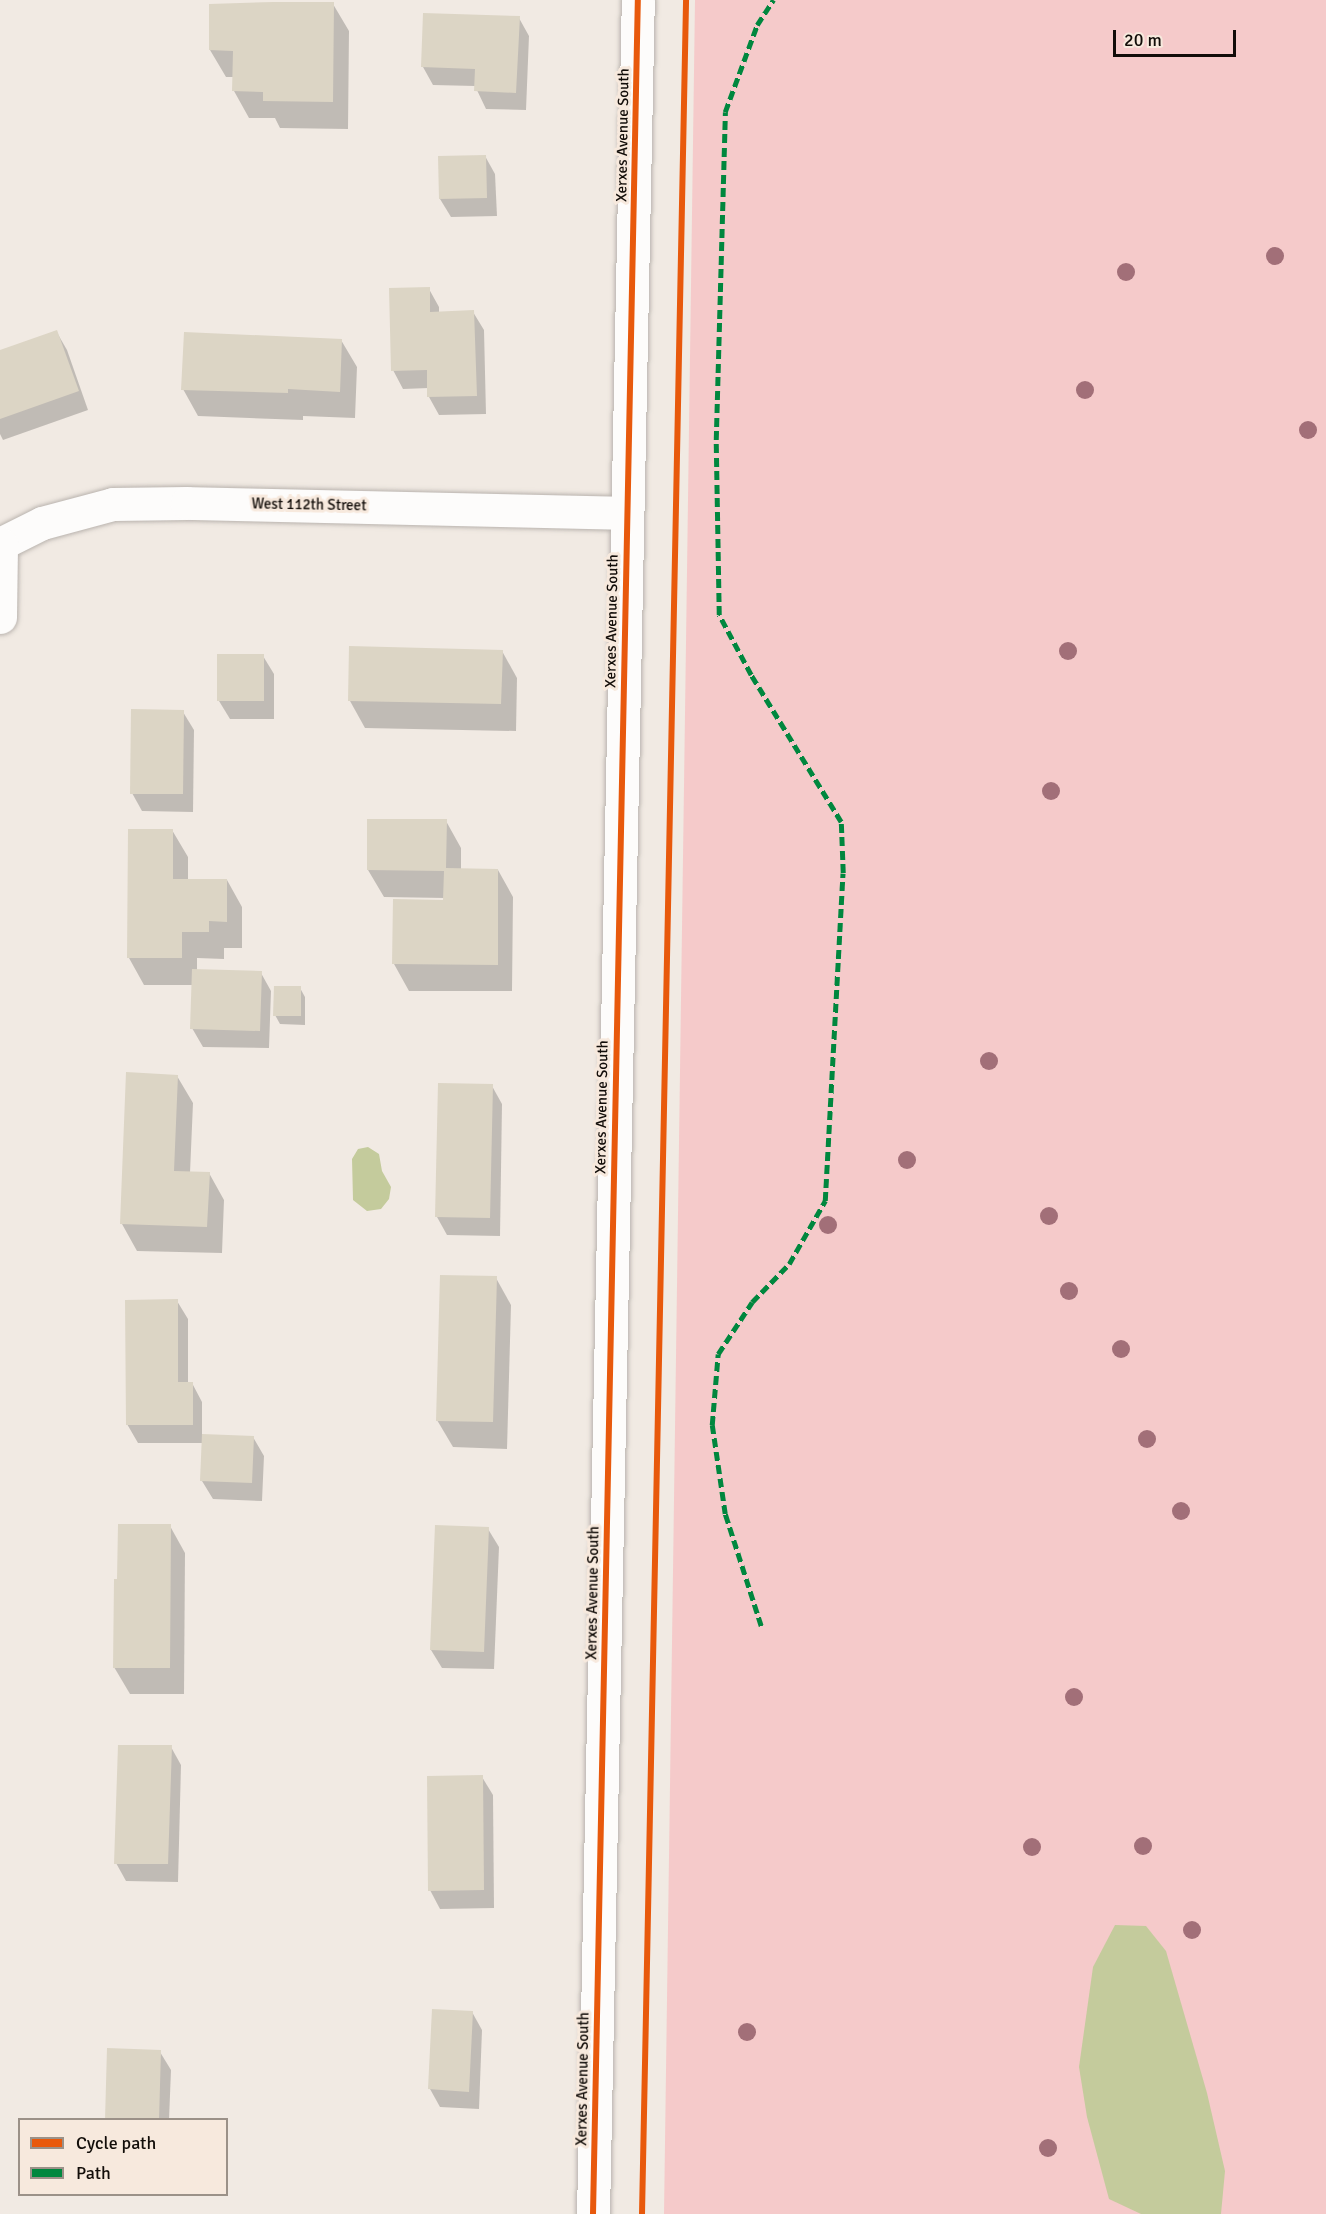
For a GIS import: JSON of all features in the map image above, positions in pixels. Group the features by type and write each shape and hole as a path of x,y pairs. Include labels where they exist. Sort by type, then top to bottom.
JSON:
{"street":[{"name":"Xerxes Avenue South","path":"592,2214 638,0"},
{"name":"West 112th Street","path":"1,544 42,523 113,504 198,503 626,513"},
{"path":"0,617 1,544"}],"shaded area":[{"path":"695,0 1326,0 1326,2214 664,2214"},
{"path":"368,1147 379,1154 382,1171 391,1187 389,1199 381,1209 367,1211 353,1200 352,1159 358,1149"},
{"path":"1115,1925 1146,1926 1166,1951 1207,2093 1225,2171 1221,2214 1141,2214 1109,2199 1087,2117 1079,2067 1093,1967"}],"building":[{"path":"334,2 333,102 263,101 263,92 232,91 233,51 209,50 209,4"},
{"path":"423,13 520,16 516,93 474,91 475,69 421,67"},
{"path":"486,155 487,198 439,199 438,156"},
{"path":"430,287 430,312 474,310 477,396 427,397 427,370 391,371 389,288"},
{"path":"57,330 79,391 0,419 0,350"},
{"path":"184,332 342,339 340,392 288,389 288,393 181,390"},
{"path":"349,646 503,650 501,704 348,701"},
{"path":"217,654 264,654 264,701 217,701"},
{"path":"131,709 184,710 183,794 130,794"},
{"path":"367,819 447,819 446,868 498,869 498,965 392,964 393,899 443,900 444,871 367,870"},
{"path":"128,829 173,829 173,879 227,879 227,922 209,921 209,932 182,932 182,958 127,958"},
{"path":"192,969 262,971 260,1031 190,1029"},
{"path":"274,986 301,986 301,1016 273,1016"},
{"path":"126,1072 178,1075 174,1171 210,1172 207,1227 120,1224"},
{"path":"438,1083 493,1084 490,1218 435,1217"},
{"path":"440,1275 497,1276 493,1422 436,1421"},
{"path":"178,1299 178,1382 193,1382 193,1425 126,1425 125,1300"},
{"path":"202,1434 254,1436 252,1483 200,1481"},
{"path":"118,1524 171,1524 170,1668 113,1668 114,1579 117,1579"},
{"path":"435,1525 489,1527 484,1652 430,1650"},
{"path":"118,1745 172,1745 168,1864 114,1864"},
{"path":"483,1775 484,1890 428,1891 427,1776"},
{"path":"432,2009 473,2011 469,2092 428,2089"},
{"path":"107,2048 161,2050 159,2118 105,2118"}],"marked path":[{"path":"761,1626 725,1514 712,1425 718,1354 752,1302 789,1264 825,1201 843,873 841,822 751,675 719,615 716,440 725,112 757,25 773,0"}],"cycle path":[{"path":"593,2214 638,0"},
{"path":"642,2214 686,0"}]}
